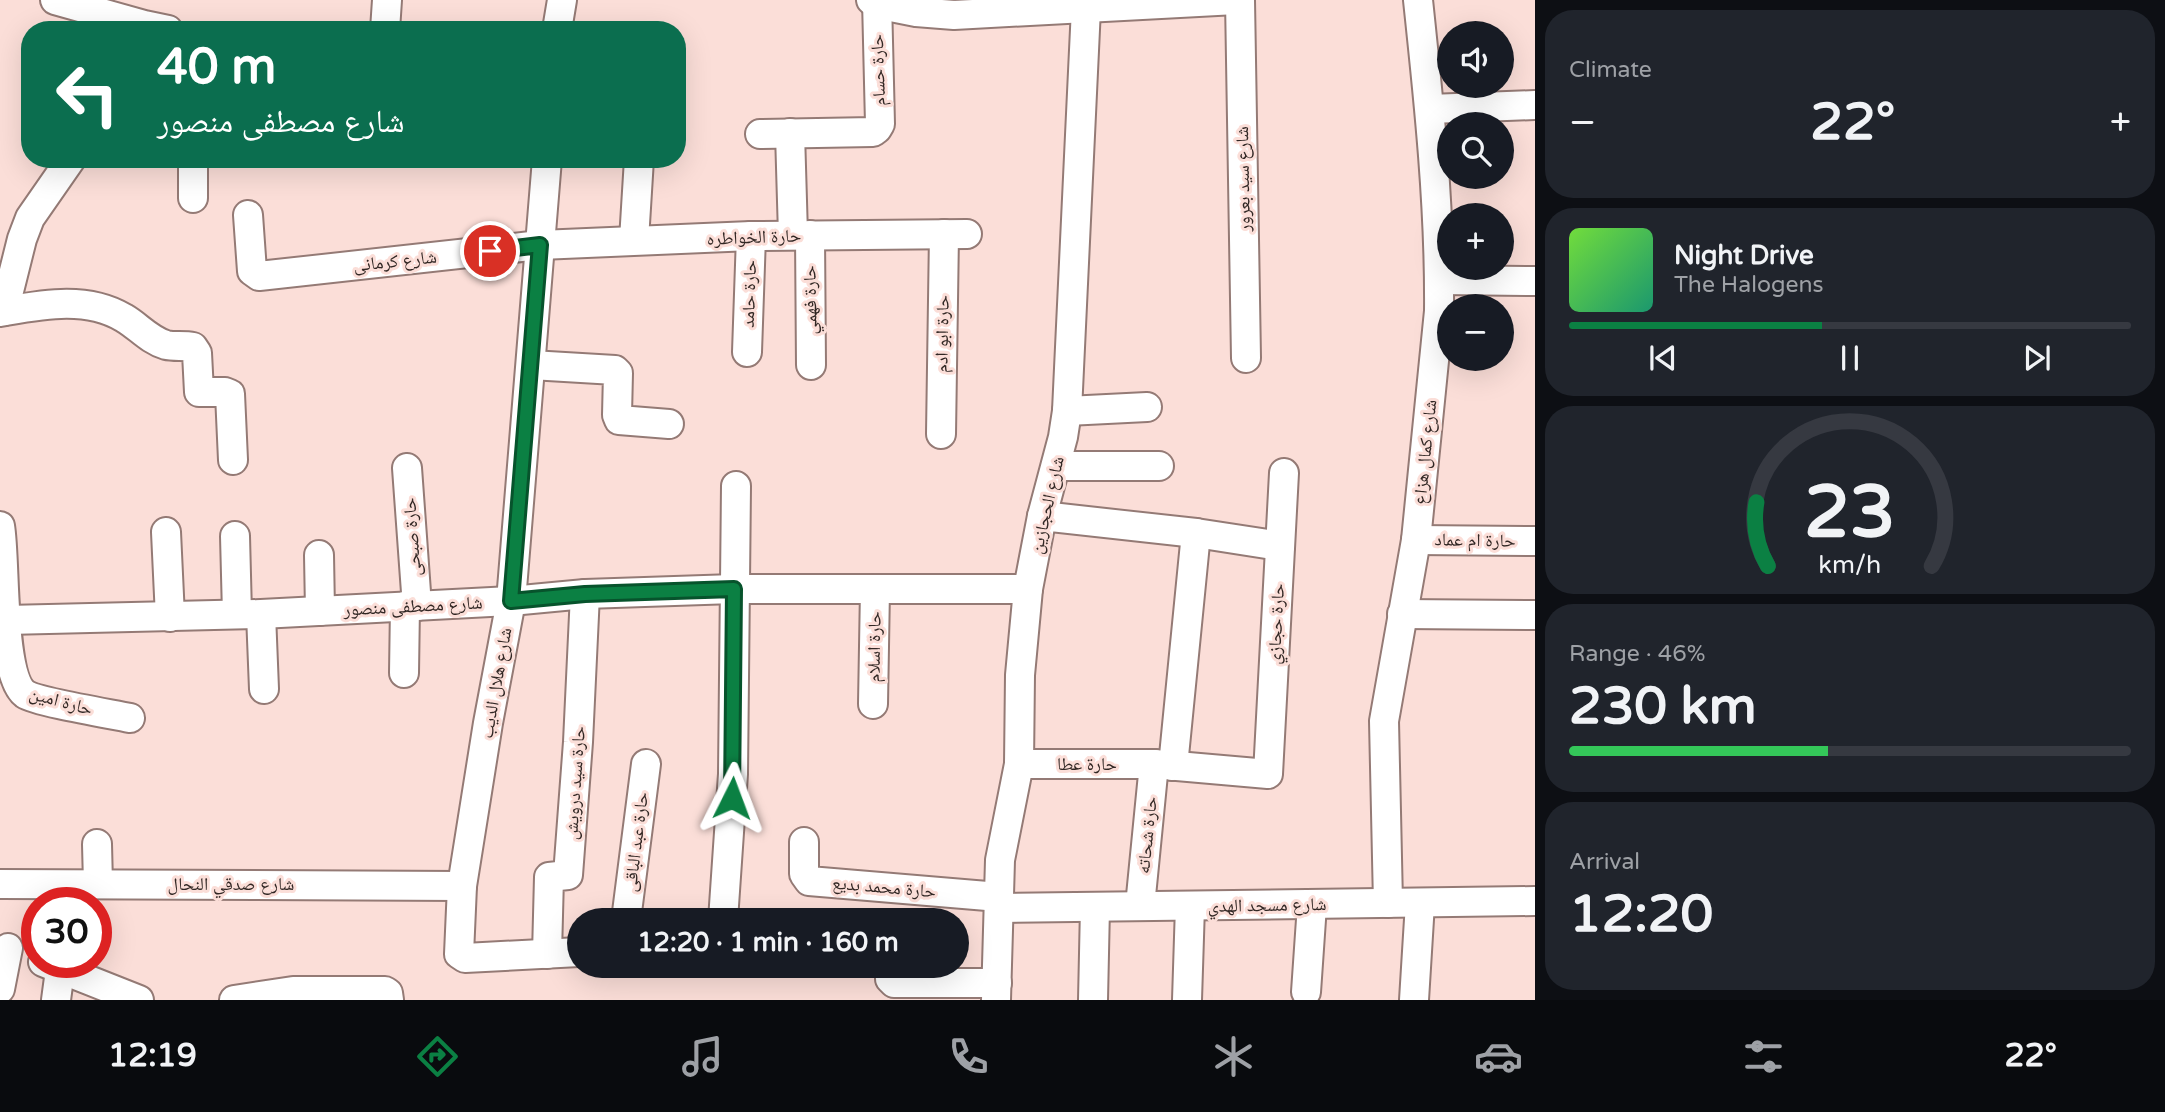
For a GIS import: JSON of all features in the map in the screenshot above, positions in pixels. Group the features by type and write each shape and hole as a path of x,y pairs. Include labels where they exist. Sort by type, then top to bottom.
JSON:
{"street":[{"path":"55,0 151,21"},
{"path":"386,21 387,0"},
{"path":"558,21 562,0"},
{"path":"875,1 916,12 954,15 1020,6 1086,8 1130,3 1238,0"},
{"name":"شارع سيد بعرور","path":"1238,0 1246,358"},
{"name":"شارع كمال هزاع","path":"1418,0 1430,109 1437,229"},
{"name":"حارة حسام","path":"790,133 873,132 877,129 880,124 875,1"},
{"name":"شارع الحجازين","path":"997,992 1000,860 1019,764 1020,675 1028,589 1067,411 1086,8"},
{"path":"1430,109 1535,105"},
{"path":"760,134 790,133"},
{"name":"حارة فهمي","path":"790,133 811,365"},
{"path":"65,168 30,218 2,312 28,306 77,304 124,317 165,345 193,347 197,353 199,392 230,394 233,460"},
{"path":"193,168 193,198"},
{"name":"شارع هلال الديب","path":"546,168 511,601 461,886 459,954 465,958 547,954"},
{"path":"634,240 638,168"},
{"name":"شارع كرمانى","path":"248,215 252,271 257,276 540,245"},
{"name":"حارة الخواطره","path":"540,245 751,236 955,234"},
{"name":"حارة ابو ادم","path":"941,434 955,234"},
{"name":"حارة حامد","path":"747,352 751,236"},
{"path":"1440,280 1535,281"},
{"name":"شارع كمال هزاع","path":"1388,904 1384,721 1416,540 1440,280"},
{"path":"531,365 615,369 618,373 619,419 669,424"},
{"path":"1067,411 1147,407"},
{"path":"1056,466 1159,466"},
{"name":"حارة صبحى","path":"404,673 411,606 407,468"},
{"name":"حارة حجازي","path":"1268,775 1284,472"},
{"path":"724,908 733,774 736,486"},
{"path":"1042,516 1280,545"},
{"name":"حارة امين","path":"0,526 15,682 28,696 130,718"},
{"path":"166,532 170,617"},
{"name":"حارة شحاته","path":"1140,906 1164,765 1196,533"},
{"path":"234,536 264,689"},
{"name":"حارة ام عماد","path":"1416,540 1535,541"},
{"path":"319,555 320,611"},
{"name":"شارع مصطفى منصور","path":"7,620 320,611 511,601 585,594 734,589 1028,589"},
{"name":"حارة اسلام","path":"873,704 875,589"},
{"name":"حارة سيد درويش","path":"547,954 548,879 568,875 585,594"},
{"path":"1402,614 1535,615"},
{"name":"حارة عبد الباقى","path":"628,908 646,764"},
{"name":"حارة عطا","path":"1019,764 1164,765 1268,775"},
{"name":"حارة محمد بديع","path":"804,842 804,874 809,881 999,902"},
{"path":"97,844 98,884"},
{"name":"شارع صدقي النحال","path":"0,884 461,886"},
{"name":"شارع مسجد الهدي","path":"999,902 1095,907 1535,901"},
{"path":"1415,1000 1420,903"},
{"path":"1306,992 1312,905"},
{"path":"1187,1000 1190,906"},
{"path":"1093,1000 1095,907"},
{"path":"0,989 4,945 21,953"},
{"path":"547,954 567,953"},
{"path":"50,978 56,1000"},
{"path":"83,978 139,1000"},
{"path":"890,978 894,983 997,992"},
{"path":"234,1000 293,991 385,991 389,1000"}],"route":[{"path":"490,251 540,245 511,601 585,594 734,589 732,798"}]}
